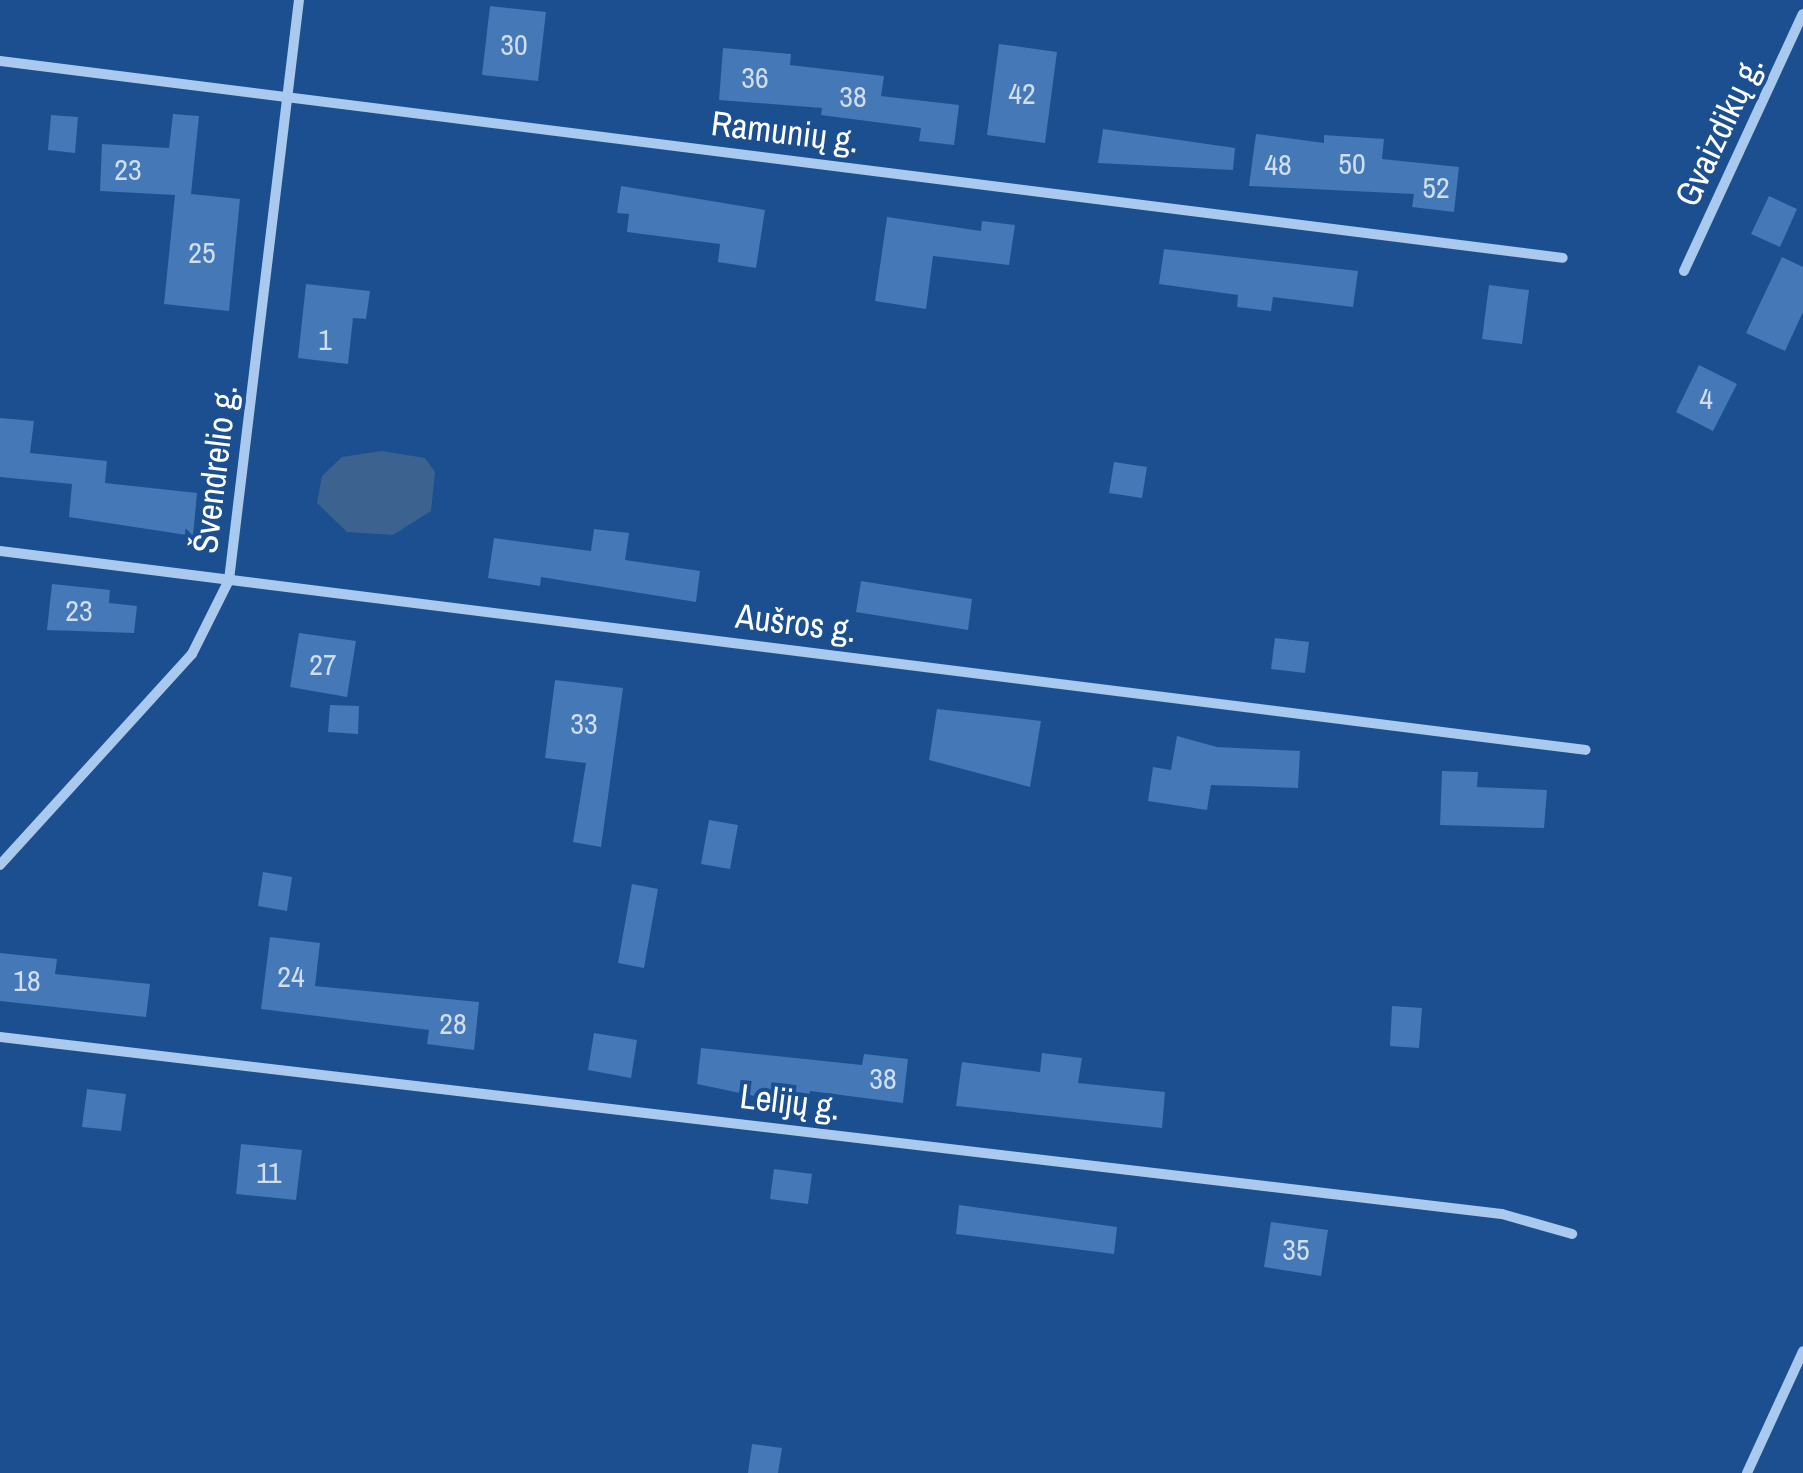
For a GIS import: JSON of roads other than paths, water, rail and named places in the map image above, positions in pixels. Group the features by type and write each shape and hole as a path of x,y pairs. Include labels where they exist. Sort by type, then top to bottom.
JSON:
{"street":[{"name":"Švendrelio g.","path":"0,866 192,654 229,580 299,0"},
{"name":"Gvaizdikų g.","path":"1684,271 1803,14"},
{"name":"Ramunių g.","path":"0,62 1563,258"},
{"name":"Aušros g.","path":"0,551 1586,750"},
{"name":"Lelijų g.","path":"0,1037 1502,1214 1572,1234"},
{"path":"1747,1473 1803,1351"}],"water":[{"path":"382,451 425,458 435,472 431,511 393,535 347,532 317,503 322,476 342,457"}]}
